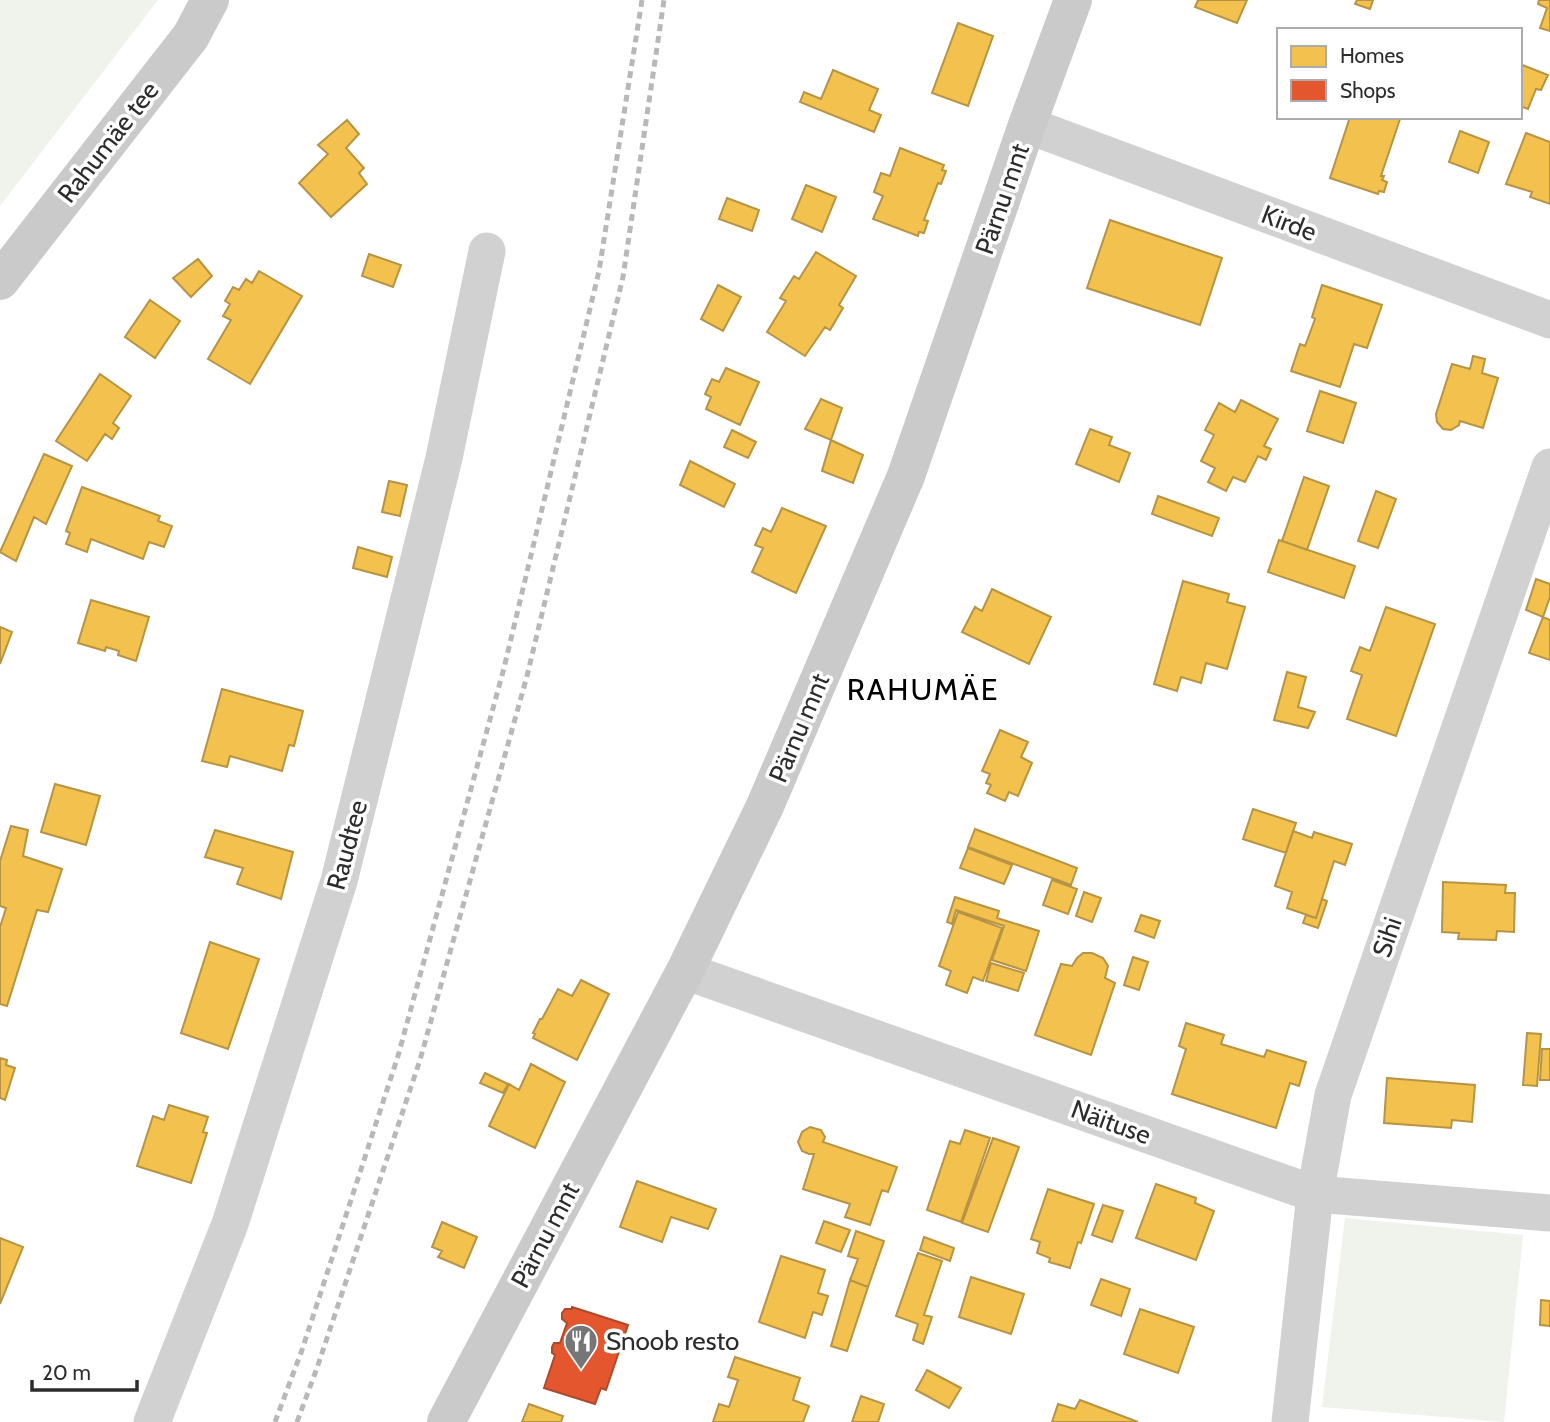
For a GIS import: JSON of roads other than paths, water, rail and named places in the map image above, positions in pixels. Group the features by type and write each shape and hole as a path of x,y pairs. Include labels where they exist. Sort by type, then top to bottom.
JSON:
{"main road":[{"name":"Rahumäe tee","path":"0,281 191,36 210,0"},
{"name":"Pärnu mnt","path":"446,1422 685,971 765,806 906,477 1027,125 1073,0"}],"street":[{"name":"Kirde","path":"1027,125 1550,320"},
{"name":"Raudtee","path":"152,1422 230,1224 339,881 444,458 487,251"},
{"name":"Sihi","path":"1290,1422 1315,1194 1333,1095 1550,467"},
{"name":"Näituse","path":"685,971 1315,1194 1550,1213"}],"railway":[{"path":"275,1422 302,1350 398,1056 504,668 599,271 642,0"},
{"path":"297,1422 420,1060 527,676 623,277 664,0"}],"place":[{"name":"Snoob resto","path":"581,1371"}],"district":[{"name":"RAHUMÄE","path":"923,689"}]}
